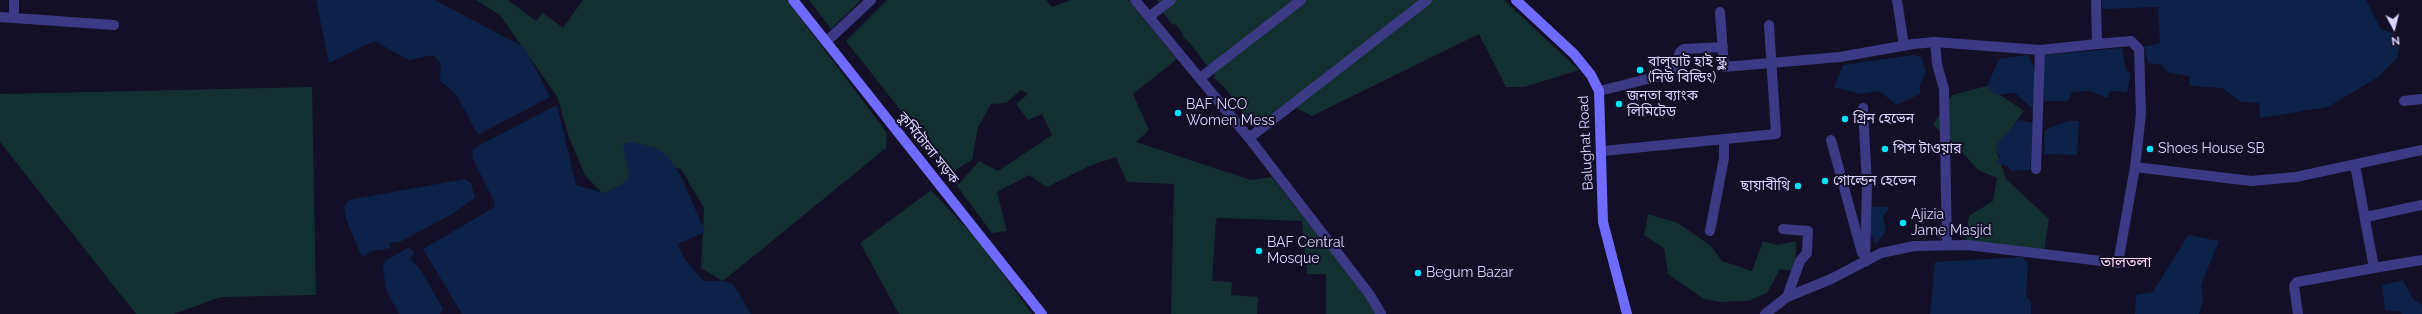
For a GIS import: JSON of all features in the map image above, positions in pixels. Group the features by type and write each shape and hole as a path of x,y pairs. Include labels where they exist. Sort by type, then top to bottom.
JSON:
{"street":[{"path":"14,0 14,18"},
{"name":"কুর্মিটোলা সড়ক","path":"793,0 1042,314"},
{"path":"826,42 872,0"},
{"path":"1135,0 1150,16 1249,138 1370,295 1381,314"},
{"path":"1150,16 1172,0"},
{"path":"1200,78 1301,0"},
{"path":"1249,138 1427,0"},
{"name":"Balughat Road","path":"1516,0 1574,54 1591,75 1599,91 1603,151 1603,222 1627,314"},
{"path":"1897,0 1904,46"},
{"path":"2096,0 2097,44"},
{"path":"1720,12 1724,67 1840,57 1935,42 2040,50 2131,41 2139,49 2141,114 2135,167 2118,263 2016,250 1947,245 1897,249 1882,253 1787,297 1766,314"},
{"path":"0,17 114,24"},
{"path":"1603,151 1776,134 1769,25"},
{"path":"1935,42 1937,64 1944,89 1947,245"},
{"path":"1599,91 1664,75 1674,68 1680,52 1684,49 1723,47"},
{"path":"2036,169 2040,50"},
{"path":"2404,101 2422,99"},
{"path":"1863,108 1867,185 1865,262"},
{"path":"1710,231 1724,158 1724,139"},
{"path":"1831,140 1865,262"},
{"path":"2135,167 2251,181 2296,177 2422,150"},
{"path":"2355,165 2366,217 2374,268"},
{"path":"2366,217 2422,205"},
{"path":"1783,229 1808,231 1807,252 1800,261 1787,297"},
{"path":"2298,314 2294,286 2297,282 2422,260"}],"green space":[{"path":"476,0 508,0 536,21 543,13 563,28 583,0 787,0 887,133 886,148 723,281 701,268 704,208 681,169 638,158 642,188 606,197 585,175 568,135 558,98 500,15"},
{"path":"809,0 861,0 831,29"},
{"path":"887,0 1046,0 1052,7 1071,0 1128,0 1177,59 1133,94 1149,130 1136,142 1251,180 1272,177 1377,311 1376,314 1326,314 1326,274 1307,274 1302,221 1218,218 1216,220 1212,281 1232,282 1231,295 1258,297 1257,314 1171,314 1174,184 1127,182 1116,157 1089,166 1047,187 1029,175 997,192 1007,231 992,233 957,186 979,161 998,171 1052,135 1042,114 1028,120 1016,104 1028,94 1021,90 1006,103 991,104 978,127 972,160 950,173 846,41"},
{"path":"1157,0 1504,0 1579,70 1524,87 1506,87 1479,34 1312,116 1287,103 1254,127 1224,87 1213,77 1215,76 1189,42 1182,36 1184,35 1163,13 1165,10"},
{"path":"1987,86 2024,111 1996,150 2006,179 2049,219 2044,252 1965,244 1969,216 1993,201 1997,178 1978,170 1955,144 1933,125 1952,95"},
{"path":"312,87 316,295 221,297 174,314 136,314 0,142 0,94"},
{"path":"931,190 982,245 1032,314 899,314 860,243"},
{"path":"1648,214 1678,223 1711,246 1722,261 1752,271 1763,241 1777,245 1796,241 1795,271 1780,269 1767,293 1748,301 1721,302 1704,299 1668,274 1664,248 1644,235"}],"water":[{"path":"316,0 435,0 525,48 550,97 478,135 456,94 440,81 441,63 433,55 409,60 374,41 329,63"},
{"path":"2102,0 2366,0 2381,29 2392,33 2400,44 2397,58 2378,77 2328,107 2260,118 2259,103 2241,102 2222,88 2190,86 2189,76 2167,72 2162,65 2148,63 2144,47 2160,43 2158,7 2102,9"},
{"path":"2122,48 2126,70 2131,74 2127,92 2110,91 2108,98 2090,91 2072,92 2068,101 2044,101 2044,55"},
{"path":"1912,55 1921,57 1926,72 1920,85 1920,94 1897,105 1879,91 1861,94 1834,87 1843,65"},
{"path":"2028,55 2036,71 2035,105 2032,108 2015,93 1995,95 1987,86 1999,59"},
{"path":"557,105 576,185 604,193 621,185 629,178 623,144 632,142 657,148 669,158 681,176 705,232 678,244 684,258 703,281 723,281 733,284 751,314 462,314 423,249 493,208 495,203 473,159 472,151 476,147"},
{"path":"2019,120 2033,123 2030,170 2011,171 2008,166 1996,163 2000,157 1996,150 1998,143"},
{"path":"2068,121 2079,121 2077,155 2044,154 2045,130"},
{"path":"465,179 471,183 475,198 452,214 400,242 389,243 391,248 372,251 362,257 346,219 344,207 349,200"},
{"path":"1870,207 1890,207 1883,217 1886,231 1876,244 1870,231"},
{"path":"2188,235 2219,241 2201,285 2203,299 2199,314 2135,314 2136,295 2153,292"},
{"path":"410,247 415,254 410,258 422,272 443,309 440,314 399,314 386,290 383,265 386,260"},
{"path":"2022,257 2028,263 2026,296 2031,302 2031,314 1930,314 1935,262"},
{"path":"2403,280 2413,299 2422,305 2422,314 2401,314 2402,312 2385,310 2382,285"}],"place":[{"name":"বালুঘাট হাই স্কুল (নিউ বিল্ডিং)","path":"1640,70"},
{"name":"জনতা ব্যাংক লিমিটেড","path":"1619,104"},
{"name":"BAF NCO Women Mess","path":"1178,113"},
{"name":"গ্রিন হেভেন","path":"1845,119"},
{"name":"পিস টাওয়ার","path":"1885,149"},
{"name":"Shoes House SB","path":"2150,149"},
{"name":"গোল্ডেন হেভেন","path":"1825,181"},
{"name":"ছায়াবীথি","path":"1798,186"},
{"name":"Ajizia Jame Masjid","path":"1903,223"},
{"name":"BAF Central Mosque","path":"1259,251"},
{"name":"Begum Bazar","path":"1418,273"}],"district":[{"name":"তালতলা","path":"2126,262"}]}
